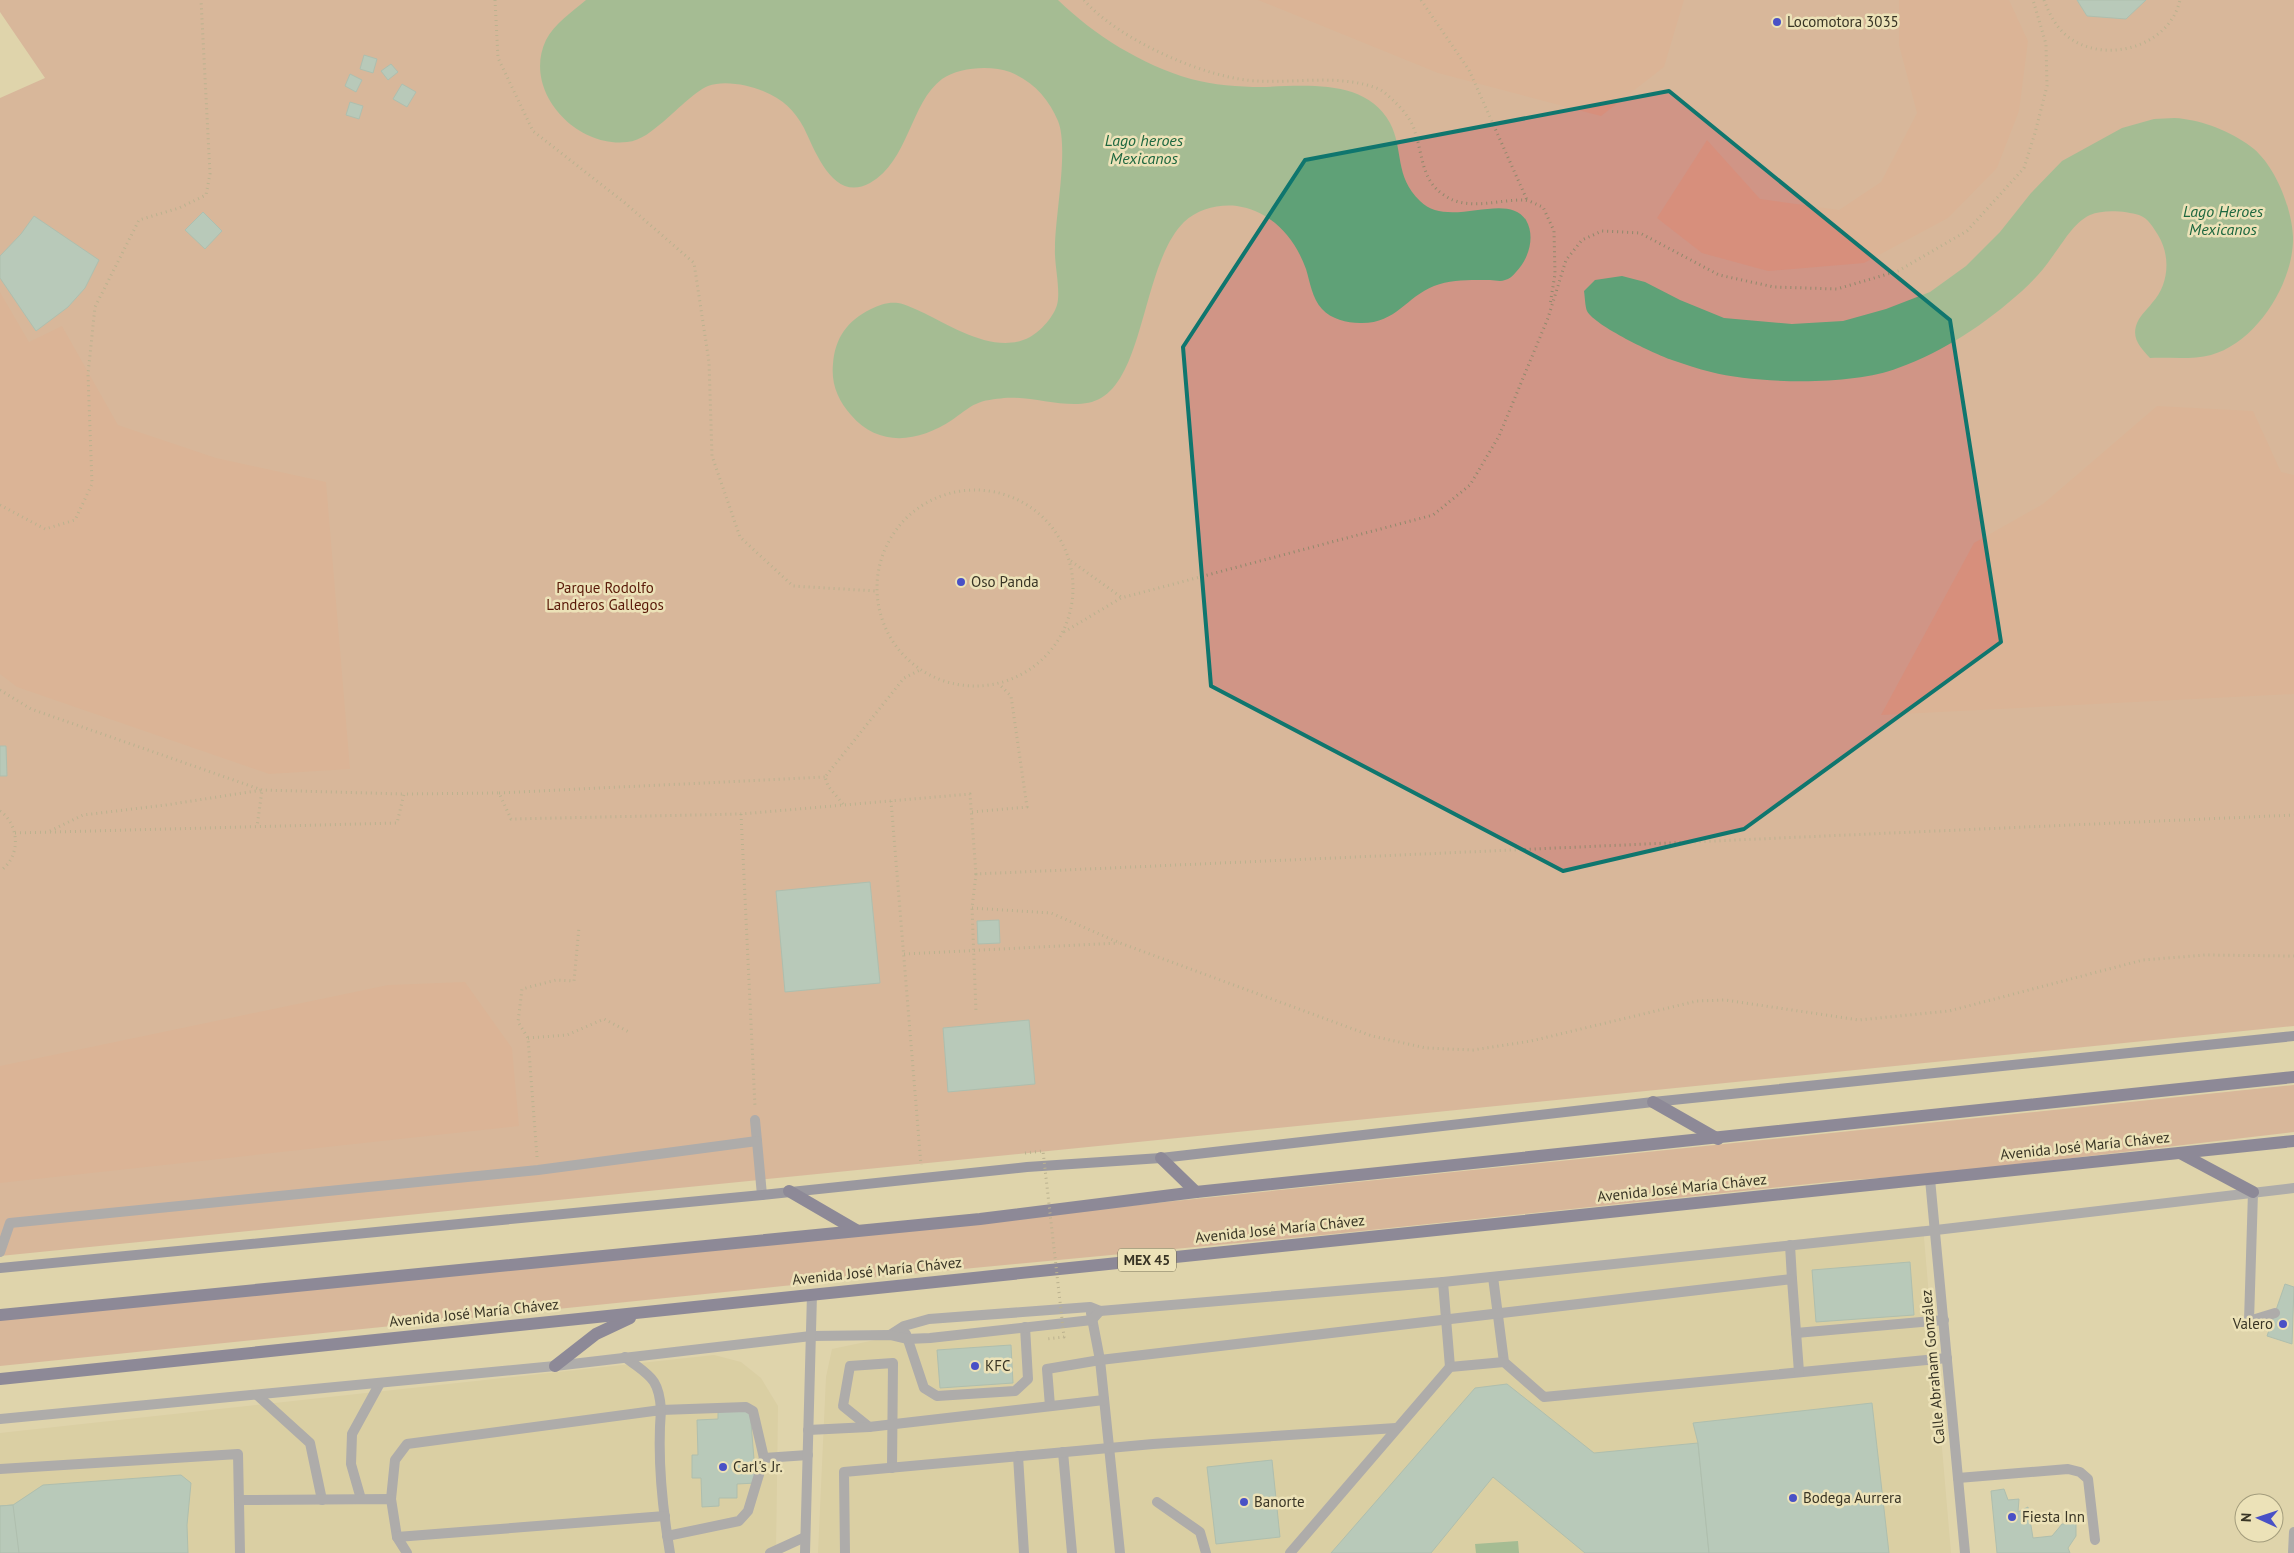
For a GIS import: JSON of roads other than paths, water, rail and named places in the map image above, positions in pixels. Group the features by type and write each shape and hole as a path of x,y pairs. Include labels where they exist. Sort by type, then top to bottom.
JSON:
{"main road":[{"path":"0,1315 980,1219 1196,1192 2294,1078"},
{"path":"1653,1102 1718,1138"},
{"name":"Avenida José María Chávez","path":"0,1379 2294,1141"},
{"path":"2180,1152 2253,1192"},
{"path":"1161,1158 1196,1192"},
{"path":"789,1190 856,1230"},
{"path":"554,1366 596,1334 631,1318 650,1312"}],"street":[{"path":"0,1268 762,1195 789,1190 1027,1167 1161,1158 1653,1102 2294,1036"},
{"path":"756,1120 756,1141 762,1195"},
{"path":"0,1252 10,1223 538,1170 756,1141"},
{"name":"Calle Abraham González","path":"1930,1179 1965,1553"},
{"path":"890,1334 904,1326 929,1319 1090,1307 1100,1311 1442,1282 1936,1230 2294,1188"},
{"path":"2253,1192 2249,1321 2275,1313"},
{"path":"1790,1245 1800,1372"},
{"path":"1493,1277 1504,1362 1544,1397 1947,1358"},
{"path":"1050,1406 1047,1369 1100,1360 1792,1279"},
{"path":"1442,1282 1450,1367"},
{"path":"805,1553 812,1294"},
{"path":"1090,1307 1100,1360 1120,1553"},
{"path":"0,1419 554,1366 811,1336 890,1334 907,1339 930,1338 1092,1320 1100,1311"},
{"path":"1796,1333 1944,1320"},
{"path":"904,1326 924,1388 937,1396 1015,1391 1028,1380 1026,1327"},
{"path":"625,1358 654,1380 660,1394 659,1472 670,1553"},
{"path":"1290,1553 1450,1367 1504,1362"},
{"path":"868,1427 843,1406 850,1366 893,1363 892,1468"},
{"path":"361,1499 351,1464 352,1434 380,1383"},
{"path":"257,1395 310,1443 322,1500"},
{"path":"808,1430 868,1427 1104,1400"},
{"path":"408,1553 397,1537 391,1499 395,1460 407,1444 661,1410 746,1407 753,1411 764,1458 748,1510 739,1522 667,1536"},
{"path":"845,1553 844,1472 1063,1452 1396,1428"},
{"path":"1063,1452 1072,1553"},
{"path":"0,1469 238,1454 240,1553"},
{"path":"764,1458 808,1454"},
{"path":"1018,1456 1024,1553"},
{"path":"1958,1478 2068,1469 2080,1472 2088,1479 2095,1540"},
{"path":"239,1500 391,1499"},
{"path":"1157,1502 1200,1532 1206,1553"},
{"path":"397,1537 665,1516"},
{"path":"2293,1553 2294,1532"},
{"path":"770,1553 805,1537"}],"water":[{"name":"Lago heroes Mexicanos","path":"586,0 1058,0 1103,37 1155,66 1191,79 1235,86 1314,86 1333,88 1366,98 1379,108 1390,123 1397,143 1406,182 1420,201 1432,209 1446,212 1505,208 1517,212 1526,220 1529,227 1529,248 1520,267 1506,280 1462,280 1448,282 1424,291 1392,315 1383,319 1372,322 1350,322 1340,320 1322,309 1316,300 1306,269 1295,247 1271,220 1249,209 1237,206 1209,208 1190,217 1170,240 1151,289 1127,366 1116,385 1101,398 1079,404 1015,398 990,400 973,405 952,420 926,433 913,437 887,437 874,433 862,426 842,404 834,385 833,364 836,346 844,331 855,319 877,306 887,303 898,303 915,309 962,332 990,341 1004,343 1017,342 1030,337 1053,314 1058,299 1055,248 1062,148 1058,121 1050,105 1026,80 1010,72 994,68 975,68 949,75 931,89 893,161 883,173 870,183 857,187 846,186 836,181 828,172 792,110 770,94 743,85 721,83 708,86 691,97 651,132 642,137 627,142 608,141 589,136 572,126 558,112 547,96 541,78 540,59 549,34 558,23"},
{"name":"Lago Heroes Mexicanos","path":"2181,118 2202,123 2230,134 2247,144 2262,157 2276,178 2290,214 2293,237 2292,255 2287,273 2269,309 2257,325 2243,338 2211,355 2188,358 2150,358 2138,344 2135,336 2137,322 2158,296 2162,288 2165,279 2166,261 2162,243 2148,221 2142,216 2128,212 2108,211 2090,215 2073,228 2030,283 1979,325 1964,336 1932,353 1879,374 1831,380 1779,381 1711,372 1672,360 1640,346 1613,332 1592,317 1587,311 1584,291 1595,280 1622,276 1645,282 1680,300 1724,318 1792,324 1843,321 1886,309 1930,292 1966,266 2000,232 2031,193 2062,161 2122,128 2154,119"},
{"path":"1518,1541 1519,1553 1476,1553 1475,1544"}],"place":[{"name":"Locomotora 3035","path":"1777,22"},
{"name":"Oso Panda","path":"961,582"},
{"name":"Valero","path":"2283,1324"},
{"name":"KFC","path":"975,1366"},
{"name":"Carl's Jr.","path":"723,1467"},
{"name":"Bodega Aurrera","path":"1793,1498"},
{"name":"Banorte","path":"1244,1502"},
{"name":"Fiesta Inn","path":"2012,1517"}],"park label":[{"name":"Parque Rodolfo Landeros Gallegos","path":"605,596"}]}
